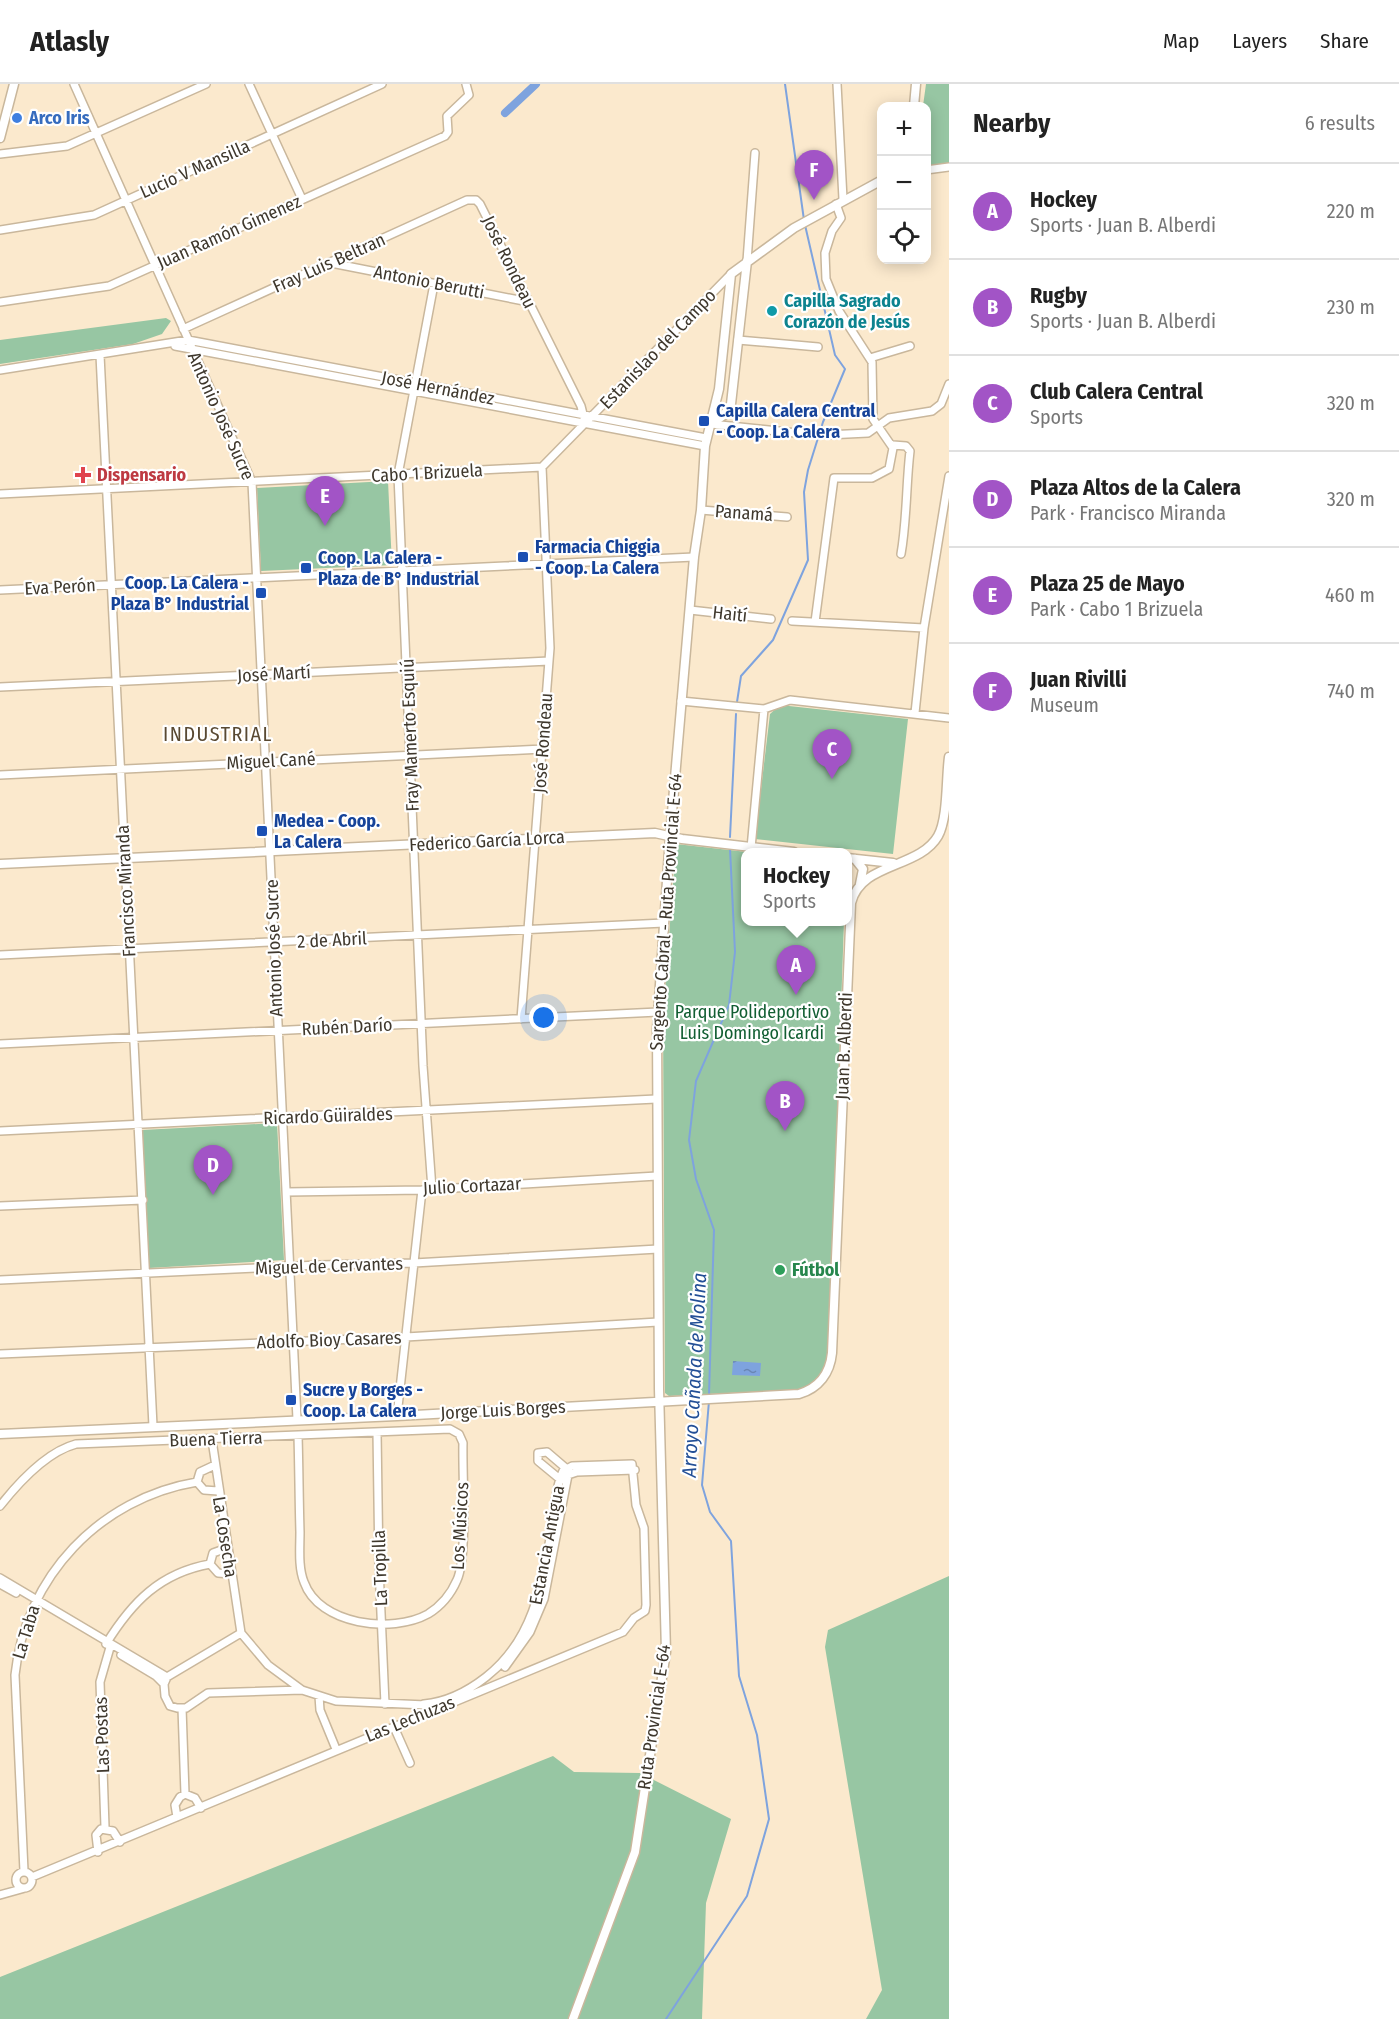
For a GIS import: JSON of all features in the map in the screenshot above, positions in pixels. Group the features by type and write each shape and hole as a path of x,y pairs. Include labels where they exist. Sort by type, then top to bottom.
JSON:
{"street":[{"path":"0,138 14,84"},
{"name":"Antonio José Sucre","path":"74,84 252,482 297,1419"},
{"path":"0,154 61,147 206,84"},
{"path":"249,84 302,199"},
{"name":"Lucio V Mansilla","path":"0,230 87,217 382,84"},
{"name":"Juan Ramón Gimenez","path":"0,302 102,288 445,136 448,132 447,116 469,95 466,84"},
{"path":"815,622 833,481 837,476 872,478 889,469 892,445 873,419 873,366 870,358 839,310 826,279 827,244 841,218 837,84"},
{"path":"914,102 916,84"},
{"path":"747,261 755,153"},
{"path":"931,169 949,167"},
{"path":"731,274 795,228 839,201 877,182"},
{"name":"Fray Luis Beltran","path":"183,329 467,200 476,200"},
{"name":"José Rondeau","path":"476,200 529,302 584,420"},
{"name":"Sargento Cabral - Ruta Provincial E-64","path":"711,424 724,415 731,404 747,261"},
{"name":"Antonio Berutti","path":"330,262 529,302"},
{"name":"Sargento Cabral - Ruta Provincial E-64","path":"660,1403 656,1100 658,1012 670,836 694,557 701,510 706,442 719,389 731,274"},
{"name":"Estanislao del Campo","path":"584,420 592,418 731,274"},
{"name":"Fray Mamerto Esquiú","path":"432,1189 422,1023 398,475 435,284"},
{"name":"José Hernández","path":"0,370 169,345 188,340 413,392 706,442"},
{"path":"738,340 818,347"},
{"name":"José Hernández","path":"169,345 415,383 584,420"},
{"path":"870,358 910,346"},
{"name":"Francisco Miranda","path":"100,355 153,1426"},
{"path":"827,435 868,433 889,418 937,409 949,384"},
{"path":"592,418 706,442"},
{"path":"542,467 584,420"},
{"path":"711,424 806,434"},
{"path":"892,445 906,446 910,451 904,506 905,530 901,554"},
{"name":"José Rondeau","path":"521,1019 549,661 542,467"},
{"name":"Cabo 1 Brizuela","path":"0,494 542,467"},
{"path":"915,713 924,628 949,476"},
{"name":"Panamá","path":"701,510 787,516"},
{"name":"Eva Perón","path":"0,590 694,557"},
{"name":"Haití","path":"690,610 771,619"},
{"path":"792,621 924,628"},
{"name":"José Martí","path":"0,687 549,661"},
{"path":"681,701 764,709 790,700 949,718"},
{"path":"750,848 764,709"},
{"name":"Miguel Cané","path":"0,775 543,749"},
{"path":"858,888 869,878 928,847 939,834 949,758"},
{"name":"Federico García Lorca","path":"0,864 655,833 750,848"},
{"path":"852,859 897,863"},
{"path":"852,859 862,864 863,873 858,888"},
{"name":"Juan B. Alberdi","path":"852,899 858,888"},
{"name":"2 de Abril","path":"0,956 664,924"},
{"name":"Juan B. Alberdi","path":"821,1380 832,1353 848,926"},
{"name":"Rubén Darío","path":"0,1044 658,1012"},
{"name":"Ricardo Güiraldes","path":"0,1131 656,1100"},
{"name":"Julio Cortazar","path":"287,1192 423,1190 657,1176"},
{"path":"397,1416 423,1190"},
{"path":"0,1206 143,1200"},
{"name":"Miguel de Cervantes","path":"0,1280 414,1263 658,1249"},
{"name":"Adolfo Bioy Casares","path":"0,1354 406,1337 658,1322"},
{"name":"Jorge Luis Borges","path":"2,1435 660,1403 800,1394 814,1388 821,1380"},
{"name":"Ruta Provincial E-64","path":"573,2019 635,1852 666,1652 660,1403"},
{"name":"Buena Tierra","path":"0,1506 31,1472 69,1446 445,1428 454,1431"},
{"name":"Los Músicos","path":"298,1436 300,1562 304,1583 322,1607 341,1618 382,1623 405,1621 427,1614 443,1602 458,1578 461,1563 463,1443 461,1437 454,1431"},
{"name":"La Tropilla","path":"377,1432 384,1704"},
{"name":"La Cosecha","path":"212,1440 240,1633 257,1655 302,1690"},
{"path":"562,1481 538,1461 538,1453 547,1452 568,1470"},
{"name":"La Taba","path":"24,1872 15,1684 20,1645 35,1601 56,1567 95,1526 117,1510 146,1495 197,1482 200,1472 215,1465"},
{"name":"Estancia Antigua","path":"182,1708 207,1693 302,1690 336,1701 424,1704 468,1692 503,1665 527,1627 540,1596 562,1481 568,1470 633,1467"},
{"name":"Las Lechuzas","path":"32,1877 98,1852 336,1749 432,1712 468,1692 513,1678 623,1632 634,1618 645,1611 644,1528 635,1501 633,1467"},
{"path":"197,1482 204,1490 218,1491"},
{"name":"Las Postas","path":"98,1852 96,1835 105,1827 100,1682 108,1645 135,1603 159,1582 183,1571 210,1564 213,1553 227,1548"},
{"path":"210,1564 218,1573 231,1574"},
{"path":"0,1578 166,1680"},
{"path":"0,1584 35,1601"},
{"path":"166,1680 240,1633"},
{"path":"503,1665 513,1678"},
{"path":"276,1691 283,1685 283,1677"},
{"path":"166,1680 167,1702 174,1707 182,1708 185,1794"},
{"path":"319,1696 320,1710 336,1749"},
{"path":"424,1704 432,1712"},
{"path":"394,1726 410,1763"},
{"path":"185,1794 195,1798 201,1808"},
{"path":"177,1817 176,1800 185,1794"},
{"path":"105,1827 113,1831 120,1842"},
{"path":"0,1895 11,1894 31,1885 32,1877 24,1872 19,1874 11,1894"},
{"path":"16,1881 18,1886 25,1888"}],"green space":[{"path":"926,84 949,84 949,163 931,165 931,102 924,102"},
{"path":"166,318 171,321 162,334 133,344 0,364 0,340"},
{"path":"388,481 392,565 261,571 257,488"},
{"path":"780,705 908,719 893,854 755,839 770,714"},
{"name":"Parque Polideportivo Luis Domingo Icardi","path":"676,844 741,851 741,926 844,926 829,1353 823,1373 806,1389 669,1396 665,1393 663,1016"},
{"path":"277,1123 284,1260 149,1268 142,1130"},
{"path":"949,1576 949,2019 866,2019 882,1990 825,1647 828,1630"},
{"path":"553,1756 574,1772 640,1773 731,1819 706,1903 702,2019 0,2019 0,1977"}],"water":[{"path":"733,1361 761,1363 760,1376 732,1375"}],"waterway":[{"path":"505,113 536,84"},
{"name":"Arroyo Cañada de Molina","path":"785,84 804,220"},
{"name":"Arroyo Cañada de Molina","path":"737,702 741,676 773,640 808,560 804,492 808,470 823,422 845,369 835,355 805,225"},
{"name":"Arroyo Cañada de Molina","path":"730,837 736,714"},
{"name":"Arroyo Cañada de Molina","path":"709,1395 714,1230 696,1179 689,1140 696,1081 729,1005 735,952 730,849"},
{"name":"Arroyo Cañada de Molina","path":"666,2019 747,1896 769,1819 757,1735 739,1676 731,1541 710,1512 702,1485 709,1401"}],"place":[{"name":"Arco Iris","path":"17,118"},
{"name":"Juan Rivilli","path":"814,200"},
{"name":"Capilla Sagrado Corazón de Jesús","path":"772,311"},
{"name":"Capilla Calera Central - Coop. La Calera","path":"704,421"},
{"name":"Dispensario","path":"83,475"},
{"name":"Plaza 25 de Mayo","path":"325,526"},
{"name":"Farmacia Chiggia - Coop. La Calera","path":"523,557"},
{"name":"Coop. La Calera - Plaza de B° Industrial","path":"306,568"},
{"name":"Coop. La Calera - Plaza B° Industrial","path":"261,593"},
{"name":"Club Calera Central","path":"832,779"},
{"name":"Medea - Coop. La Calera","path":"262,831"},
{"name":"Hockey","path":"796,995"},
{"name":"Rugby","path":"785,1131"},
{"name":"Plaza Altos de la Calera","path":"213,1195"},
{"name":"Fútbol","path":"780,1270"},
{"name":"Sucre y Borges - Coop. La Calera","path":"291,1400"}],"district":[{"name":"INDUSTRIAL","path":"218,734"}]}
